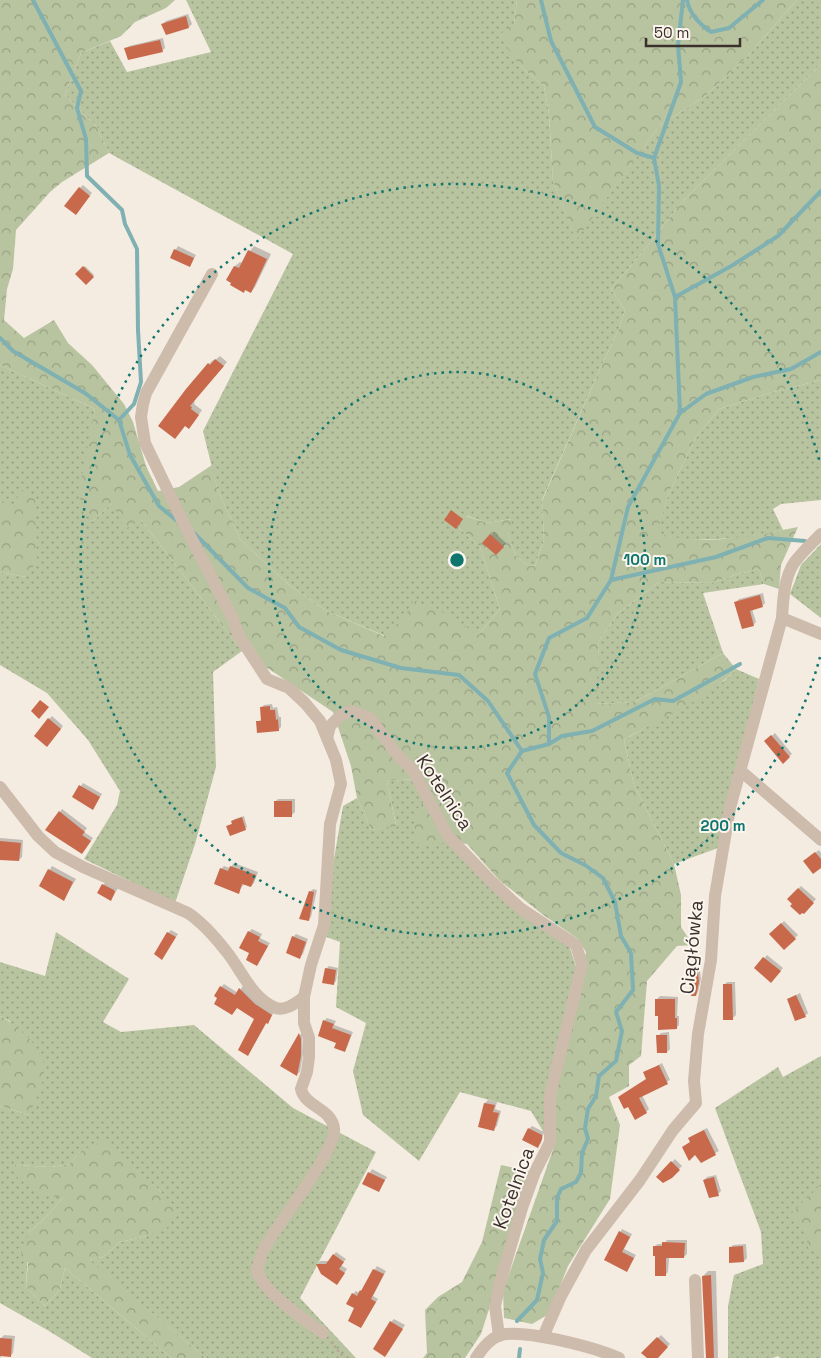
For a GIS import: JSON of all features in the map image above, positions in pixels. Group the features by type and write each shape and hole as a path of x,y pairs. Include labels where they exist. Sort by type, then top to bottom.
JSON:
{"street":[{"path":"212,274 146,393 142,417 145,443 239,636 267,679 289,688 320,721 336,760 341,784 330,824 324,925 311,965 304,997 304,1022 309,1038 309,1057 307,1072 301,1089 305,1099 328,1115 334,1128 334,1133 325,1155 264,1250 257,1271 264,1286 323,1333"},
{"name":"Ciągłówka","path":"543,1337 560,1298 586,1250 696,1103 694,1081 698,1034 711,960 715,896 730,808 742,771 782,618 787,579 793,564 821,534"},
{"path":"782,618 821,634"},
{"name":"Kotelnica","path":"327,738 330,726 341,715 352,711 370,718 399,757 412,769 448,836 520,908 576,945 582,965 550,1095 550,1142 535,1172 522,1208 500,1283 495,1306 499,1336"},
{"path":"742,771 821,840"},
{"path":"0,787 38,836 55,852 84,867 188,913 198,920 226,951 251,987 268,1003 281,1009 304,997"},
{"path":"694,1280 698,1358"},
{"path":"476,1358 491,1341 499,1336 525,1334 604,1352 619,1358"}],"path":[{"path":"323,1333 344,1358"}],"green space":[{"path":"0,0 175,0 166,8 135,22 121,36 81,53 65,95 97,127 109,153 62,182 50,192 16,230 13,269 7,289 4,320 24,338 54,320 68,343 92,365 124,404 133,422 146,466 158,491 179,487 212,465 217,488 240,539 289,585 327,611 384,636 405,616 414,600 451,616 478,635 500,609 480,547 458,527 453,512 488,523 512,519 508,536 516,556 527,565 535,566 544,540 542,501 618,331 625,310 611,289 682,202 821,64 821,380 766,394 719,409 696,437 668,495 657,533 674,537 710,540 745,537 798,527 781,565 779,589 764,584 759,569 711,583 659,582 617,614 599,641 596,704 635,702 723,653 736,669 711,690 683,708 624,740 634,785 674,864 681,895 681,927 693,945 677,946 647,981 641,1056 629,1065 629,1086 609,1097 620,1125 610,1199 568,1266 549,1314 532,1324 504,1318 503,1291 555,1144 555,1099 586,952 578,939 542,914 499,880 467,844 454,842 414,845 416,810 429,796 414,779 387,781 396,826 371,830 357,798 351,766 333,712 242,651 141,520 125,529 112,503 92,522 78,495 95,409 0,365"},
{"path":"186,0 517,0 514,24 520,66 544,86 549,114 553,181 576,239 660,125 704,97 744,60 797,0 821,0 821,64 682,202 611,289 625,310 618,331 542,500 544,540 535,566 527,565 516,556 508,536 511,519 488,523 467,516 459,528 480,547 500,609 478,635 406,616 385,636 327,611 289,585 240,539 217,488 203,431 293,254 109,153 97,127 65,95 81,53 110,41 127,72 211,52"},
{"path":"517,0 797,0 744,60 704,97 660,125 576,240 553,181 549,114 544,86 520,66 499,35 514,24"},
{"path":"0,365 95,409 90,441 92,522 113,502 141,520 242,651 213,672 216,767 195,844 175,903 84,859 117,805 120,791 88,740 47,693 0,665 0,572 26,577 11,509 0,501"},
{"path":"821,380 821,500 781,504 773,509 783,530 742,538 687,540 656,534 668,495 696,437 719,409 766,394"},
{"path":"22,490 35,496 37,561 26,577 0,572 0,501 11,508"},
{"path":"821,544 821,618 790,594 801,565"},
{"path":"759,569 764,584 703,593 723,653 635,702 595,704 599,641 617,614 659,582 711,583"},
{"path":"736,669 759,679 718,848 674,864 634,785 624,740 724,681"},
{"path":"414,779 454,842 569,945 577,970 546,1136 531,1111 460,1092 419,1161 363,1115 353,1071 366,1023 336,1007 340,942 324,936 343,806 357,798 371,830 396,825 387,781"},
{"path":"56,932 129,979 103,1022 121,1032 194,1025 293,1108 376,1152 300,1298 356,1358 206,1358 88,1260 103,1257 120,1242 147,1236 161,1192 136,1170 81,1151 69,1164 51,1167 15,1165 63,1198 29,1232 26,1287 45,1306 60,1289 65,1268 171,1358 92,1358 0,1303 0,1106 29,1115 10,1021 0,1016 0,962 45,976"},
{"path":"0,1016 15,1025 30,1039 43,1063 42,1082 29,1115 0,1106"},
{"path":"821,1056 821,1358 780,1358 778,1356 773,1358 728,1358 728,1306 734,1275 763,1264 761,1232 715,1108 778,1067 783,1077"},
{"path":"105,1140 178,1210 168,1227 147,1236 120,1242 103,1257 89,1260 206,1358 171,1358 65,1268 60,1289 45,1306 26,1287 28,1263 21,1255 29,1232 63,1198 38,1194 16,1176 15,1165 51,1167 69,1164 81,1151"},
{"path":"501,1165 529,1171 504,1263 481,1334 465,1358 423,1358 427,1353 425,1310 438,1297 462,1282 482,1242"},
{"path":"821,1184 821,1249 808,1248 806,1230 788,1217"}],"building":[{"path":"186,16 189,28 166,35 161,24"},
{"path":"160,40 163,52 128,60 124,48"},
{"path":"79,187 90,196 76,215 64,206"},
{"path":"174,249 194,258 190,267 170,258"},
{"path":"248,250 267,259 251,293 245,290 244,293 230,285 231,283 226,280 234,266 239,268"},
{"path":"83,266 94,277 86,285 75,274"},
{"path":"215,359 224,366 190,406 199,415 189,429 185,426 175,439 158,426 208,363 210,365"},
{"path":"451,510 463,519 456,529 444,520"},
{"path":"490,534 504,547 496,555 482,543"},
{"path":"760,595 763,607 750,611 754,626 742,629 734,602"},
{"path":"40,700 49,707 39,719 31,711"},
{"path":"270,706 270,710 275,710 279,731 257,733 256,721 261,721 260,707"},
{"path":"48,718 61,729 47,747 34,736"},
{"path":"771,735 790,757 783,764 764,741"},
{"path":"79,785 100,797 93,810 72,797"},
{"path":"274,801 292,801 292,817 274,817"},
{"path":"59,811 85,832 82,835 91,841 82,854 45,830"},
{"path":"242,817 246,830 230,836 226,826 232,824 231,821"},
{"path":"0,841 21,843 19,861 0,860"},
{"path":"815,852 821,859 821,868 813,874 803,861"},
{"path":"230,866 256,875 251,887 242,884 239,894 214,884 220,868 228,871"},
{"path":"48,869 73,882 64,901 39,886"},
{"path":"102,884 114,890 111,901 97,893"},
{"path":"798,888 814,903 804,914 800,915 790,906 792,904 787,899"},
{"path":"309,891 314,892 309,921 299,919"},
{"path":"781,923 796,939 784,950 769,934"},
{"path":"248,931 260,937 258,941 268,946 257,966 246,960 249,953 239,948"},
{"path":"167,932 176,937 162,960 154,954"},
{"path":"292,936 306,942 300,959 286,953"},
{"path":"763,957 781,971 771,983 754,968"},
{"path":"697,964 699,982 696,996 691,996 688,965"},
{"path":"325,968 336,970 334,985 322,983"},
{"path":"723,984 732,984 733,1020 723,1020"},
{"path":"220,986 235,995 239,988 255,1004 272,1015 248,1056 238,1050 254,1019 237,1008 232,1015 214,1004 217,998 214,996"},
{"path":"796,995 806,1017 795,1021 787,999"},
{"path":"655,999 675,999 677,1029 658,1030 658,1016 655,1016"},
{"path":"323,1020 334,1024 332,1028 351,1035 345,1052 334,1048 336,1043 318,1036"},
{"path":"299,1033 301,1056 297,1076 280,1066"},
{"path":"656,1035 667,1035 667,1053 657,1053"},
{"path":"659,1065 668,1084 639,1098 647,1113 635,1120 628,1107 624,1109 618,1097 646,1079 643,1072"},
{"path":"484,1103 495,1105 493,1112 499,1113 494,1131 478,1127"},
{"path":"528,1128 542,1135 538,1148 522,1140"},
{"path":"704,1130 716,1155 701,1163 695,1155 689,1161 682,1147 690,1142 688,1138"},
{"path":"671,1161 680,1170 663,1183 656,1177"},
{"path":"368,1172 385,1180 379,1192 362,1184"},
{"path":"714,1177 719,1196 709,1198 703,1180"},
{"path":"619,1231 630,1237 622,1252 634,1258 627,1272 604,1260"},
{"path":"662,1242 685,1243 684,1258 666,1258 666,1276 655,1276 653,1246 662,1246"},
{"path":"743,1246 744,1262 729,1263 729,1247"},
{"path":"333,1254 344,1262 339,1269 345,1273 337,1285 321,1274 316,1264 326,1264"},
{"path":"373,1269 384,1274 371,1299 376,1302 361,1328 348,1321 354,1308 346,1304 352,1293 357,1296 361,1291"},
{"path":"711,1275 714,1358 706,1358 702,1276"},
{"path":"390,1321 403,1329 385,1357 373,1349"},
{"path":"657,1337 668,1347 658,1358 647,1358 641,1353"},
{"path":"0,1338 12,1339 11,1357 0,1356"}],"waterway":[{"path":"33,0 81,91 77,108 86,139 87,176 122,210 125,224 137,249 141,382 134,404 119,420"},
{"path":"541,0 551,41 595,127 637,153 654,158"},
{"path":"517,1321 537,1300 543,1273 540,1259 544,1240 557,1221 557,1198 561,1189 576,1182 581,1173 582,1153 588,1139 585,1128 588,1109 596,1096 599,1076 616,1061 622,1031 616,1012 633,990 631,953 621,936 615,902 603,878 585,865 561,853 534,825 507,773 522,751 549,744 549,717 535,674 549,638 587,618 611,580 628,507 680,413 675,297 658,244 659,186 654,158 681,82 678,45 683,0"},
{"path":"687,0 690,10 703,26 711,32 729,28 763,0"},
{"path":"675,297 733,265 778,236 821,191"},
{"path":"0,338 13,351 85,393 119,420 130,455 159,506 176,520"},
{"path":"680,413 706,394 753,377 791,369 821,352"},
{"path":"194,533 248,588 285,608 299,627 341,650 401,668 459,675 488,701 522,751"},
{"path":"611,580 716,557 768,538 805,541"},
{"path":"549,744 562,736 592,731 655,699 673,701 740,664"},
{"path":"519,1358 520,1349"}]}
